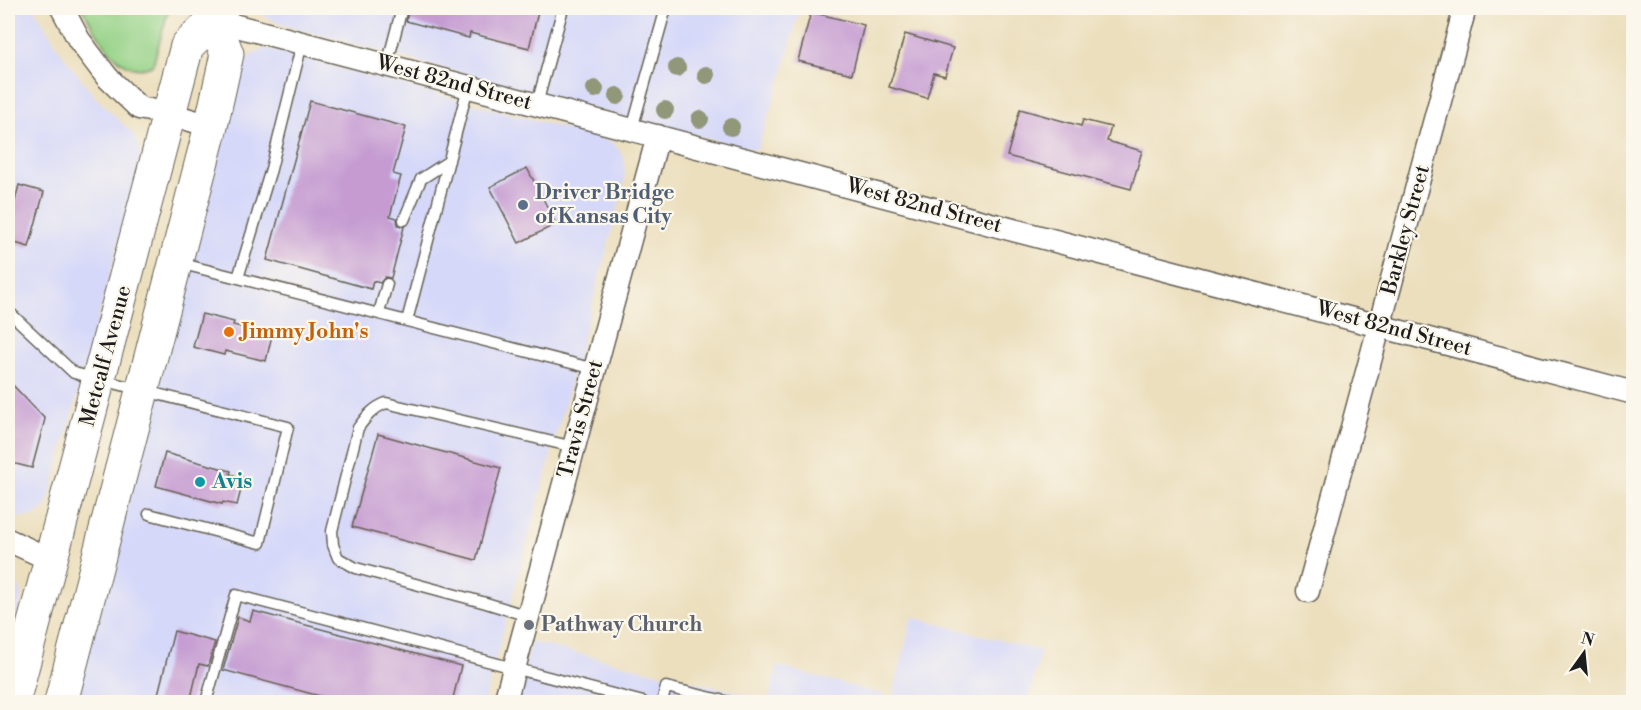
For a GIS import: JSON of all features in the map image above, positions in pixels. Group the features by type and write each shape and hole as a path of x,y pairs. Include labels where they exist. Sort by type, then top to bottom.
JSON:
{"main road":[{"name":"Metcalf Avenue","path":"13,702 187,46 215,14"},
{"name":"Metcalf Avenue","path":"61,702 211,126 227,54 215,14"}],"street":[{"path":"62,8 79,40 108,77 139,108 211,126"},
{"name":"Barkley Street","path":"1308,591 1465,8"},
{"name":"West 82nd Street","path":"215,14 302,43 1634,393"},
{"name":"Travis Street","path":"505,702 658,136"},
{"path":"8,540 51,560"}],"lane":[{"path":"387,65 402,8"},
{"path":"537,105 563,8"},
{"path":"632,129 666,8"},
{"path":"238,278 272,169 302,43"},
{"path":"407,321 468,87"},
{"path":"404,220 421,179 449,161"},
{"path":"176,262 595,369"},
{"path":"379,313 387,284"},
{"path":"8,311 74,373 288,427 260,543 150,514"},
{"path":"528,616 356,568 338,558 333,545 332,531 358,428 368,414 386,403 574,447"},
{"path":"206,702 236,595 643,702"},
{"path":"662,702 666,687 729,702"}],"shaded area":[{"path":"8,8 34,8 62,54 94,96 133,134 140,148 138,173 47,506 34,516 13,518 8,517"},
{"path":"259,8 800,8 782,76 757,150 668,129 280,24 264,16"},
{"path":"265,49 608,140 617,147 623,157 624,186 484,702 75,702 240,73 251,55"},
{"path":"8,574 17,583 21,597 8,656"},
{"path":"912,617 1041,651 1028,702 514,702 531,642 769,700 777,666 893,697"}],"green space":[{"path":"82,8 169,8 153,65 141,69 130,67 120,61 110,52"}],"building":[{"path":"409,8 539,8 529,48 470,33 469,38 406,21"},
{"path":"811,12 864,25 852,74 798,61"},
{"path":"905,34 953,48 945,76 934,73 927,98 889,87"},
{"path":"310,101 406,127 393,174 401,176 390,216 397,218 398,225 404,227 391,278 385,277 380,283 373,281 371,289 267,260"},
{"path":"1020,109 1081,126 1083,120 1111,127 1107,141 1142,151 1131,189 1007,156"},
{"name":"Driver Bridge of Kansas City","path":"527,168 556,224 519,243 490,187"},
{"path":"19,185 44,192 29,247 8,241 8,229"},
{"name":"Jimmy John's","path":"202,314 272,335 266,361 225,351 224,355 193,347"},
{"path":"8,380 45,419 32,468 8,462"},
{"path":"378,434 501,468 476,560 352,527"},
{"name":"Avis","path":"165,453 231,471 230,474 244,478 237,505 223,502 222,504 156,486"},
{"path":"253,611 461,666 452,702 342,702 223,670 238,617 250,621"},
{"path":"174,631 215,642 208,666 199,664 190,702 156,702"}],"place":[{"name":"Driver Bridge of Kansas City","path":"523,205"},
{"name":"Jimmy John's","path":"229,332"},
{"name":"Avis","path":"200,482"},
{"name":"Pathway Church","path":"529,625"}]}
